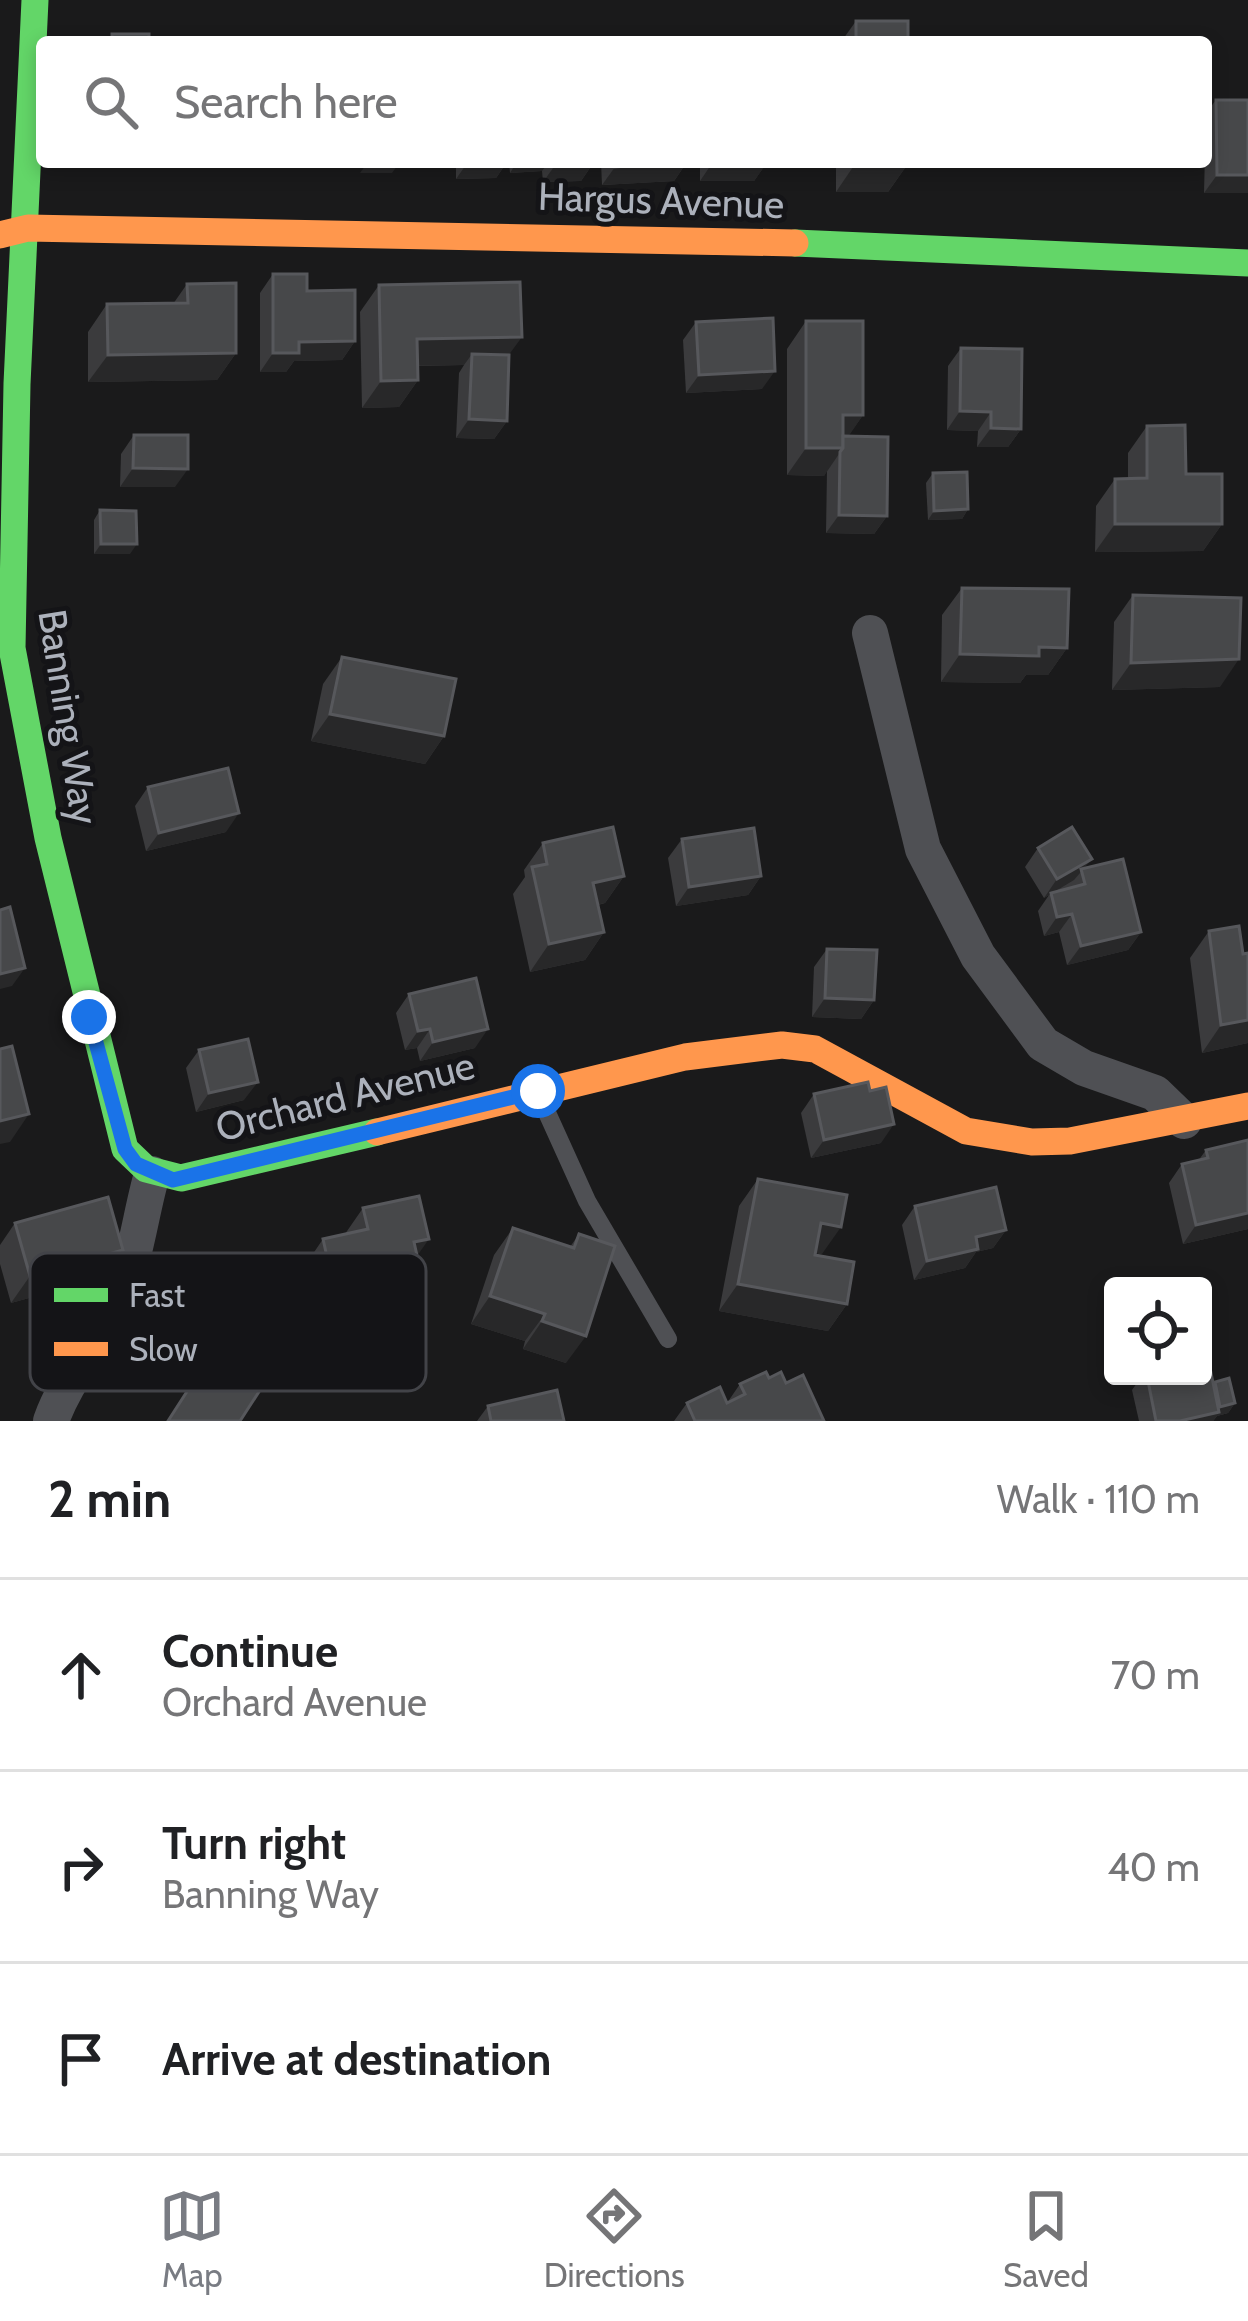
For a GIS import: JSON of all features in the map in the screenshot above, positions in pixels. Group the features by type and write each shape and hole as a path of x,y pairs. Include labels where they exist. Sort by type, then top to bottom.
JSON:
{"street":[{"name":"Banning Way","path":"35,0 28,228 17,384 12,648 48,838 138,1161"},
{"name":"Hargus Avenue","path":"0,235 28,228 650,236 1248,263"},
{"path":"870,633 923,848 977,956 1043,1044 1084,1067 1155,1093 1184,1121"},
{"name":"Orchard Avenue","path":"138,1161 173,1180 192,1177 685,1057 782,1045 815,1049 966,1131 1032,1142 1070,1141 1248,1106"},
{"path":"133,1253 138,1161"},
{"path":"51,1421 62,1391"}],"lane":[{"path":"538,1091 587,1201 668,1339"}],"building":[{"path":"856,21 908,21 908,36 856,36"},
{"path":"1216,100 1248,100 1248,175 1217,175"},
{"path":"273,274 307,274 307,291 355,290 355,341 299,342 299,353 273,353"},
{"path":"520,282 522,337 417,339 418,380 381,381 379,285"},
{"path":"236,283 236,353 108,355 107,304 188,303 187,284"},
{"path":"773,318 775,371 699,375 696,322"},
{"path":"806,321 863,321 863,415 843,415 843,448 806,448"},
{"path":"961,348 1022,349 1021,429 991,428 991,412 960,411"},
{"path":"472,354 509,355 507,421 469,419"},
{"path":"1185,425 1186,474 1222,474 1222,524 1115,524 1115,479 1147,478 1147,426"},
{"path":"134,435 188,435 188,469 133,468"},
{"path":"843,436 888,437 887,516 839,515"},
{"path":"967,472 968,509 934,511 933,473"},
{"path":"100,510 136,511 137,544 101,544"},
{"path":"962,588 1069,589 1067,648 1039,647 1039,656 960,654"},
{"path":"1133,595 1241,598 1239,659 1131,663"},
{"path":"342,657 456,679 444,736 330,714"},
{"path":"228,768 239,813 159,833 148,787"},
{"path":"613,827 624,876 593,883 604,932 549,944 532,867 547,864 543,843"},
{"path":"1072,827 1092,859 1057,879 1038,848"},
{"path":"754,828 761,876 689,887 682,839"},
{"path":"1123,859 1141,932 1081,946 1072,914 1057,917 1051,893 1085,884 1081,869"},
{"path":"10,907 25,968 0,974 0,910"},
{"path":"1239,926 1243,954 1248,953 1248,1020 1221,1025 1209,931"},
{"path":"827,949 877,950 874,1000 825,998"},
{"path":"476,978 488,1029 433,1042 430,1029 418,1031 409,994"},
{"path":"248,1039 258,1082 209,1093 199,1050"},
{"path":"12,1046 29,1114 0,1121 0,1049"},
{"path":"868,1082 870,1091 886,1087 894,1124 824,1140 814,1094"},
{"path":"1248,1140 1248,1213 1196,1225 1182,1164 1208,1158 1206,1150"},
{"path":"758,1179 847,1195 841,1227 821,1223 815,1255 854,1262 847,1304 738,1284"},
{"path":"996,1187 1006,1230 976,1237 978,1249 927,1261 915,1206"},
{"path":"419,1196 429,1239 414,1242 416,1253 326,1253 323,1239 368,1229 363,1208"},
{"path":"108,1197 123,1250 30,1253 30,1276 15,1223"},
{"path":"513,1228 574,1248 579,1234 615,1246 586,1336 542,1321 545,1314 490,1296"},
{"path":"766,1372 769,1378 781,1372 786,1383 803,1375 824,1421 695,1421 687,1403 720,1387 727,1403 745,1394 740,1384"},
{"path":"1212,1378 1219,1412 1156,1421 1149,1385 1212,1385"},
{"path":"1229,1378 1235,1403 1220,1407 1215,1382"},
{"path":"557,1390 564,1421 491,1421 488,1406"},
{"path":"187,1391 259,1391 240,1421 168,1421"}],"traffic: fast":[{"path":"35,0 17,384 12,648 48,838 125,1149 146,1169 181,1178 377,1132"},
{"path":"795,243 1248,263"}],"traffic: slow":[{"path":"0,235 28,228 795,243"},
{"path":"377,1132 685,1057 782,1045 815,1049 966,1131 1032,1142 1070,1141 1248,1106"}],"route":[{"path":"89,1017 125,1149 136,1164 173,1180 538,1091"}]}
